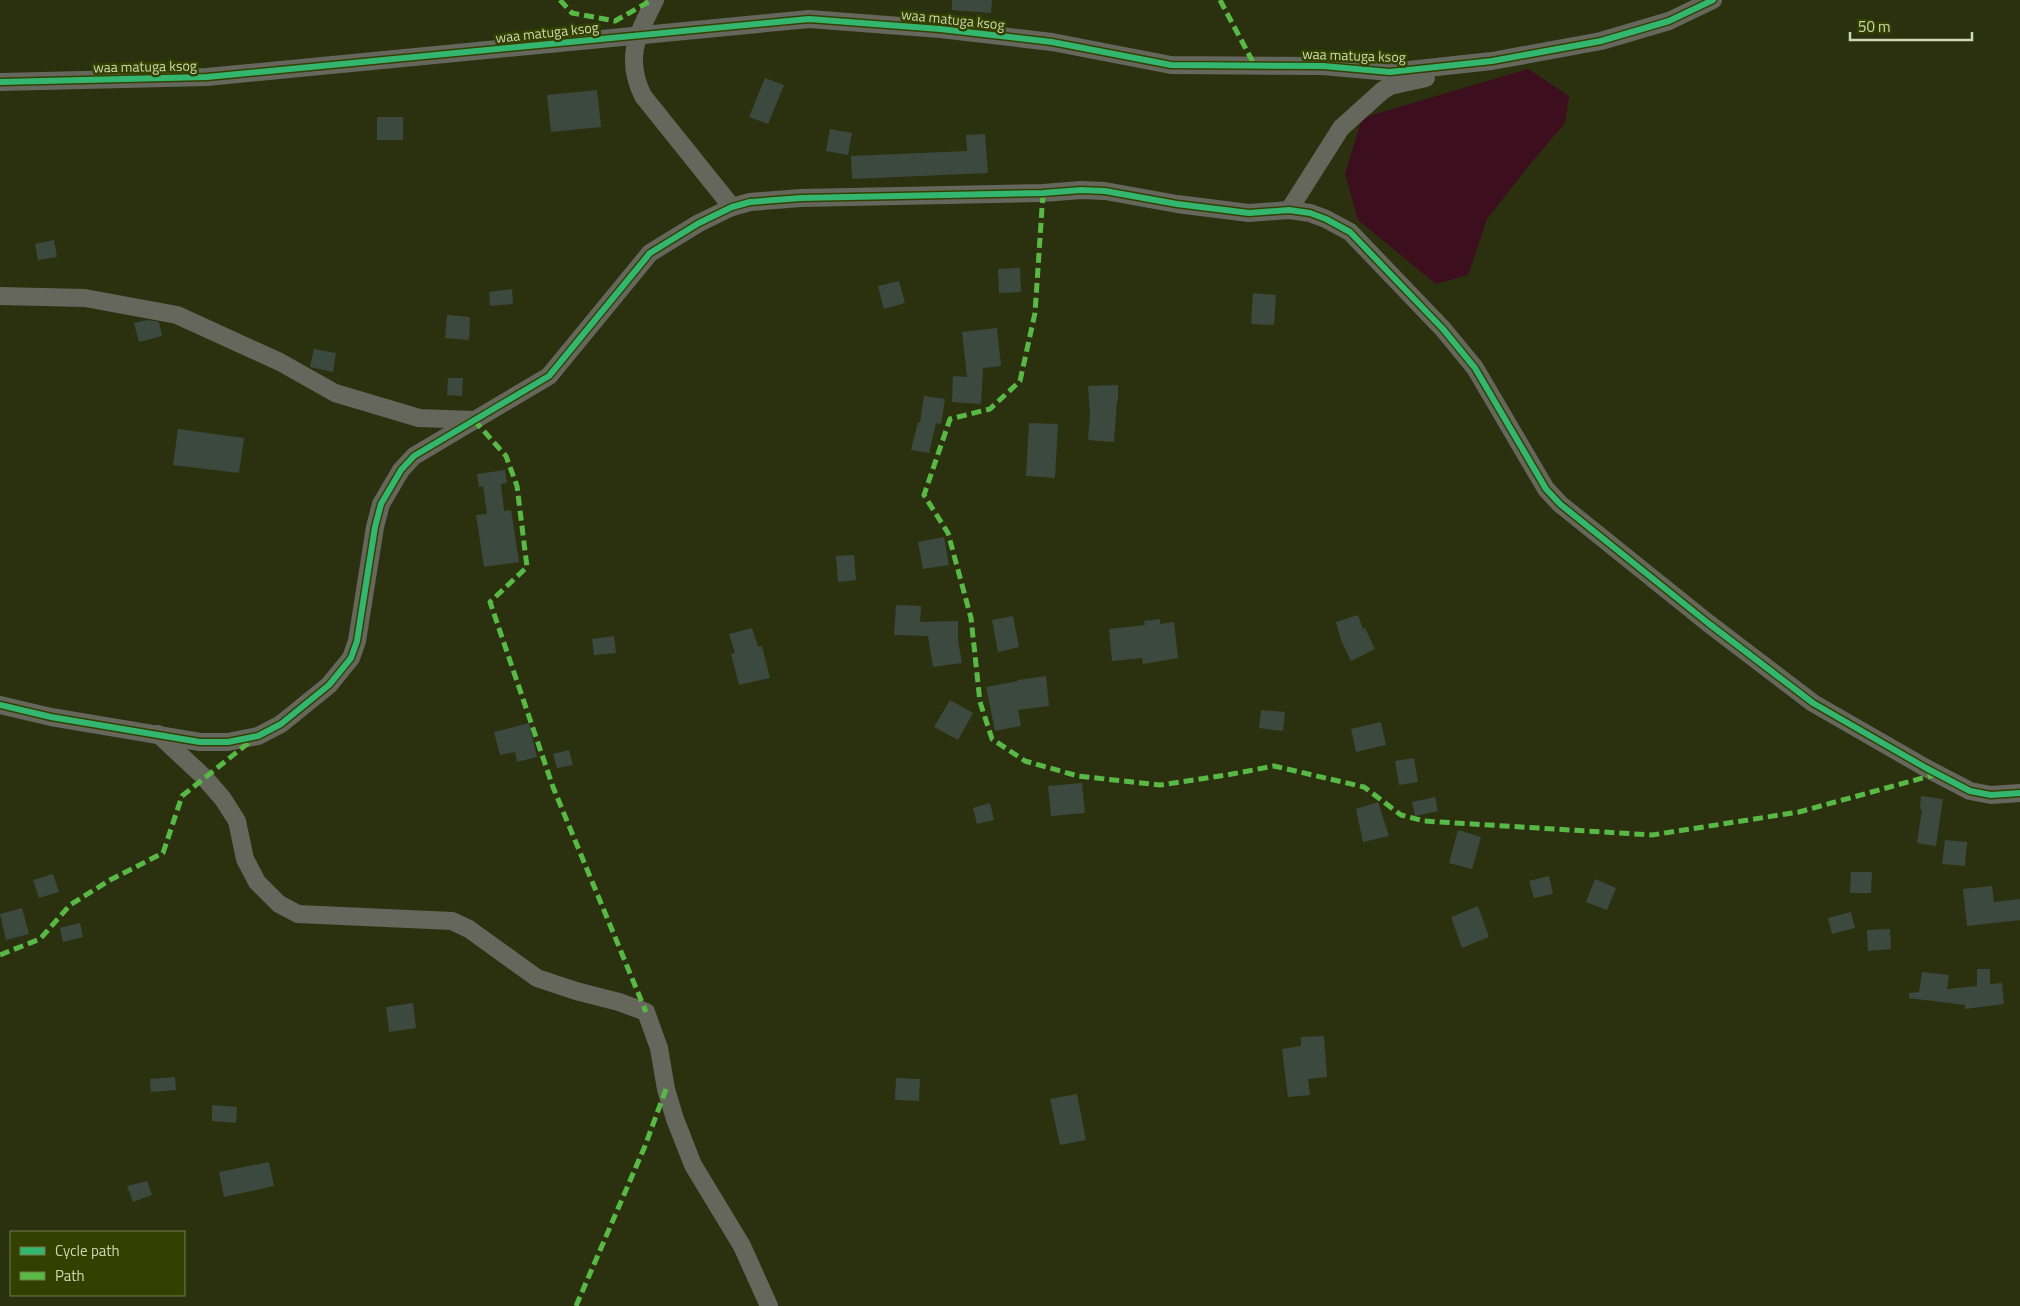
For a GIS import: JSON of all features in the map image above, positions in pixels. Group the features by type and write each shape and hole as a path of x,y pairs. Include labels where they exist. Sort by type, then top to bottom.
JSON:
{"street":[{"path":"655,0 637,36 634,65 635,77 643,96 732,206"},
{"name":"waa matuga ksog","path":"0,82 207,77 809,19 940,29 1052,42 1171,65 1322,66 1390,72 1492,61 1601,41 1669,21 1713,0"},
{"path":"1290,210 1341,128 1374,97 1390,86 1492,61"},
{"path":"0,705 51,718 200,742 228,742 258,736 281,724 329,685 352,658 357,641 375,527 381,504 401,470 414,456 549,376 650,253 732,206 750,202 801,198 1081,190 1106,191 1176,204 1249,213 1290,210 1310,213 1350,232 1443,329 1475,368 1551,494 1560,504 1708,623 1812,703 1970,791 1980,794 2020,793"},
{"path":"0,296 85,298 177,315 280,362 335,392 419,418 474,420"},
{"path":"158,734 223,799 237,821 245,859 257,882 279,904 298,914 452,921 469,929 537,978 576,991 619,1002 646,1012 659,1048 666,1089 675,1119 693,1165 742,1246 769,1306"}],"shaded area":[{"path":"1528,69 1569,96 1565,123 1487,219 1468,275 1436,284 1358,220 1345,174 1362,118"}],"building":[{"path":"952,0 992,0 991,13 952,10"},
{"path":"765,78 784,85 768,124 749,117"},
{"path":"597,90 601,127 551,132 547,95"},
{"path":"377,117 403,117 403,140 377,140"},
{"path":"830,129 852,133 848,155 826,151"},
{"path":"985,134 988,173 852,179 851,156 967,151 966,135"},
{"path":"54,240 57,257 38,260 35,244"},
{"path":"1020,268 1021,292 999,293 998,269"},
{"path":"899,281 905,303 884,309 878,286"},
{"path":"512,289 513,304 490,306 489,292"},
{"path":"1253,293 1276,295 1274,325 1251,324"},
{"path":"447,315 470,317 469,340 445,338"},
{"path":"147,320 159,322 162,336 139,342 134,323"},
{"path":"997,328 1001,366 983,368 981,404 952,402 953,376 967,377 962,332"},
{"path":"314,349 336,353 333,372 310,367"},
{"path":"448,378 463,378 462,396 447,395"},
{"path":"1118,385 1114,442 1088,440 1090,414 1088,386"},
{"path":"924,396 945,399 941,424 936,423 929,453 911,450 918,422 920,423"},
{"path":"1029,423 1058,424 1055,478 1026,476"},
{"path":"178,429 244,438 239,473 173,465"},
{"path":"505,470 507,483 501,484 504,511 511,510 519,562 484,567 476,515 487,514 483,486 479,487 477,474"},
{"path":"944,537 949,565 923,569 918,542"},
{"path":"854,555 856,580 838,582 836,556"},
{"path":"896,605 921,606 920,622 958,621 958,640 962,663 933,667 928,636 894,635"},
{"path":"1358,615 1363,629 1365,628 1375,649 1351,661 1341,640 1336,622"},
{"path":"1013,616 1019,647 998,652 992,620"},
{"path":"1160,619 1160,624 1174,622 1178,658 1143,664 1142,658 1112,661 1109,629 1145,625 1144,621"},
{"path":"752,628 758,647 762,646 770,678 739,685 731,654 735,653 729,634"},
{"path":"614,636 616,653 594,655 592,639"},
{"path":"1046,676 1049,706 1018,710 1021,726 995,731 986,687"},
{"path":"950,700 973,713 958,740 934,727"},
{"path":"1261,710 1285,712 1283,731 1259,728"},
{"path":"1381,722 1386,745 1356,752 1351,729"},
{"path":"529,723 537,757 517,762 515,752 500,755 494,732"},
{"path":"569,750 573,765 557,768 553,754"},
{"path":"1414,758 1418,782 1399,785 1395,761"},
{"path":"1082,783 1085,813 1051,816 1048,786"},
{"path":"1921,796 1943,799 1936,846 1917,843 1922,810 1920,809"},
{"path":"1435,797 1438,811 1415,816 1412,802"},
{"path":"1378,802 1389,836 1363,842 1356,809"},
{"path":"990,803 994,820 977,824 973,808"},
{"path":"1458,830 1481,837 1472,869 1449,863"},
{"path":"1945,840 1967,842 1965,866 1942,864"},
{"path":"1851,872 1872,872 1871,893 1850,893"},
{"path":"53,874 59,892 39,898 33,880"},
{"path":"1549,876 1553,894 1534,898 1529,881"},
{"path":"1595,879 1616,888 1607,910 1586,902"},
{"path":"1992,886 1994,902 2020,899 2020,920 1967,926 1963,889"},
{"path":"1478,906 1489,937 1462,948 1451,917"},
{"path":"22,908 29,934 6,940 0,914"},
{"path":"1851,912 1855,928 1832,934 1828,918"},
{"path":"80,923 83,937 63,942 60,928"},
{"path":"1890,929 1891,949 1868,951 1867,930"},
{"path":"1977,969 1990,969 1990,984 2002,983 2004,1004 1965,1009 1965,1005 1909,998 1909,993 1919,992 1922,972 1949,975 1947,989 1977,986"},
{"path":"413,1003 416,1028 389,1032 386,1007"},
{"path":"1324,1036 1327,1077 1308,1079 1310,1095 1288,1097 1282,1049 1301,1046 1301,1037"},
{"path":"175,1077 176,1090 151,1092 150,1079"},
{"path":"896,1078 920,1079 919,1101 895,1100"},
{"path":"1077,1094 1086,1140 1060,1145 1050,1099"},
{"path":"212,1105 237,1107 236,1123 212,1121"},
{"path":"269,1162 274,1186 224,1197 219,1172"},
{"path":"147,1181 152,1195 133,1202 127,1186"}],"marked path":[{"path":"560,0 572,13 615,21 652,0"},
{"path":"1220,0 1255,66"},
{"path":"1043,193 1035,313 1020,381 990,409 950,419 924,495 948,533 971,618 980,702 992,739 1025,761 1078,776 1160,785 1274,766 1364,787 1401,815 1424,821 1652,835 1799,812 1937,774"},
{"path":"474,420 506,456 517,486 527,567 490,602 553,787 646,1012"},
{"path":"0,955 40,939 70,905 110,880 163,853 182,796 252,740"},
{"path":"576,1306 645,1146 666,1089"}],"cycle path":[{"path":"0,82 207,77 809,19 940,29 1052,42 1171,65 1323,66 1390,72 1492,61 1601,41 1669,21 1713,0"},
{"path":"0,705 51,717 200,742 228,742 258,736 281,724 329,685 351,658 357,641 375,527 381,504 401,470 414,456 549,376 650,253 699,223 732,207 750,202 801,198 1043,193 1081,190 1105,191 1177,204 1249,213 1289,210 1310,213 1350,232 1443,329 1475,368 1546,489 1560,504 1708,623 1813,703 1970,791 1991,795 2020,793"}]}
